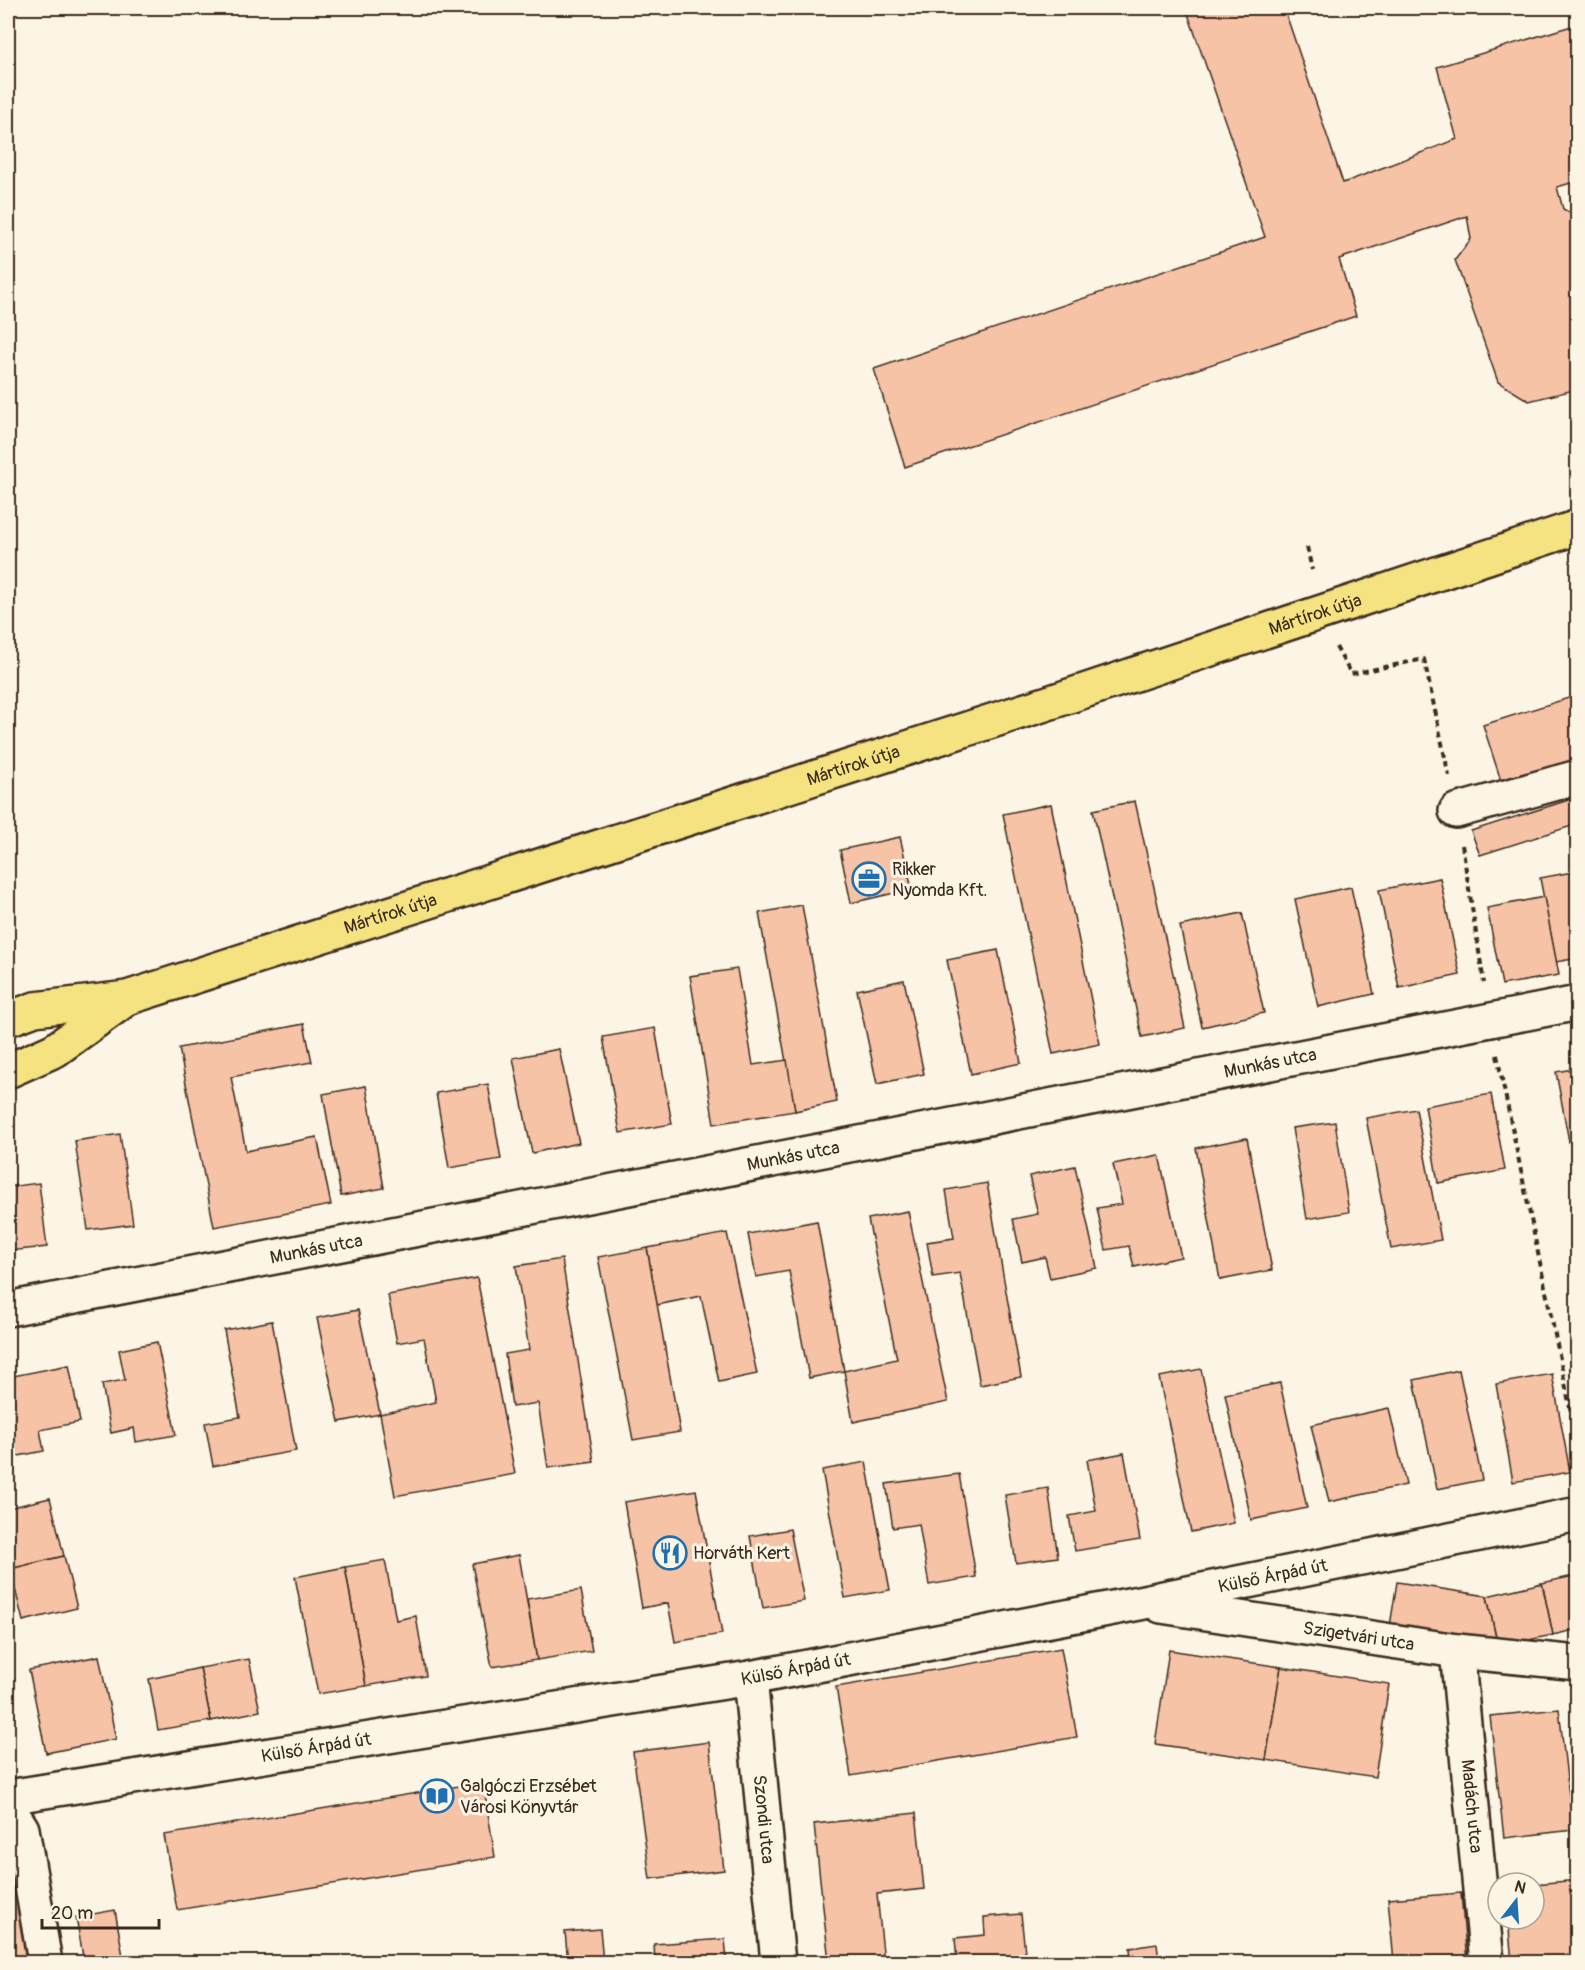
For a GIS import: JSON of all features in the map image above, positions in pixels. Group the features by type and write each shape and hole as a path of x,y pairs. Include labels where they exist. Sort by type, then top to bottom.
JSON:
{"main road":[{"name":"Mártírok útja","path":"8,1019 35,1009 127,998 1045,704 1578,527"},
{"name":"Mártírok útja","path":"8,1071 56,1050 127,998"}],"street":[{"path":"1456,811 1578,777"},
{"name":"Munkás utca","path":"8,1309 1578,1003"},
{"name":"Külső Árpád út","path":"8,1797 750,1678 1138,1603 1578,1514"},
{"name":"Szigetvári utca","path":"1138,1603 1457,1651 1578,1664"},
{"name":"Madách utca","path":"1457,1651 1487,1962"},
{"name":"Szondi utca","path":"750,1678 778,1962"},
{"path":"8,1806 22,1829 45,1962"}],"path":[{"path":"1307,547 1312,570"},
{"path":"1336,647 1351,674 1424,659 1456,811 1490,1021 1578,1446"}],"building":[{"path":"1186,8 1284,8 1343,183 1457,139 1437,67 1578,24 1578,181 1557,187 1563,209 1578,217 1578,389 1529,401 1498,382 1455,260 1471,239 1467,216 1339,259 1356,316 905,467 874,369 1265,237"},
{"path":"1578,695 1578,760 1502,784 1483,725"},
{"path":"1578,797 1578,824 1480,855 1471,831"},
{"path":"1135,801 1185,1028 1142,1037 1093,810"},
{"path":"1051,804 1100,1044 1053,1054 1003,814"},
{"path":"900,837 912,889 851,903 840,850"},
{"path":"1578,871 1578,958 1556,962 1540,878"},
{"path":"1440,878 1460,975 1399,988 1379,890"},
{"path":"1351,887 1374,994 1318,1007 1295,899"},
{"path":"1544,897 1559,975 1502,985 1487,908"},
{"path":"802,905 837,1102 795,1111 759,913"},
{"path":"1242,913 1264,1013 1202,1027 1180,926"},
{"path":"998,950 1021,1063 971,1074 947,960"},
{"path":"737,969 753,1065 787,1060 795,1111 714,1124 690,976"},
{"path":"904,980 924,1074 877,1084 857,990"},
{"path":"304,1024 312,1062 231,1077 246,1151 317,1137 331,1205 214,1227 179,1048"},
{"path":"655,1028 672,1124 620,1133 603,1037"},
{"path":"559,1049 579,1143 532,1153 513,1058"},
{"path":"1578,1068 1578,1146 1570,1147 1556,1072"},
{"path":"488,1084 501,1159 449,1168 436,1093"},
{"path":"366,1086 384,1188 341,1196 323,1094"},
{"path":"1491,1094 1505,1170 1438,1183 1425,1106"},
{"path":"1416,1109 1441,1240 1391,1249 1366,1118"},
{"path":"1335,1122 1349,1212 1307,1219 1292,1128"},
{"path":"120,1134 133,1224 88,1230 75,1141"},
{"path":"1247,1138 1272,1270 1220,1280 1196,1148"},
{"path":"1159,1155 1181,1257 1134,1267 1129,1246 1106,1250 1097,1208 1122,1204 1113,1164"},
{"path":"1075,1166 1097,1268 1050,1278 1045,1257 1022,1262 1013,1219 1038,1214 1029,1176"},
{"path":"39,1183 47,1247 8,1251 8,1187"},
{"path":"987,1183 1021,1377 980,1385 960,1273 933,1277 927,1242 954,1238 946,1190"},
{"path":"908,1211 948,1402 853,1422 844,1371 897,1359 868,1219"},
{"path":"817,1221 844,1371 809,1378 789,1271 756,1277 748,1234"},
{"path":"727,1233 757,1374 719,1382 701,1296 657,1305 647,1248"},
{"path":"647,1248 680,1432 633,1440 598,1257"},
{"path":"562,1259 594,1462 548,1468 538,1403 512,1407 505,1354 529,1350 516,1266"},
{"path":"477,1278 515,1474 395,1496 380,1414 436,1402 424,1338 397,1343 388,1295"},
{"path":"358,1310 380,1414 339,1422 317,1318"},
{"path":"272,1321 296,1451 213,1466 205,1423 240,1417 224,1330"},
{"path":"157,1342 176,1435 136,1442 134,1428 111,1433 102,1384 125,1380 119,1350"},
{"path":"69,1365 80,1422 40,1430 44,1451 8,1458 8,1377"},
{"path":"1201,1369 1234,1523 1191,1532 1159,1377"},
{"path":"1459,1370 1482,1480 1437,1489 1414,1380"},
{"path":"1552,1374 1570,1472 1513,1482 1496,1384"},
{"path":"1280,1383 1307,1508 1251,1520 1225,1394"},
{"path":"1389,1408 1406,1485 1329,1502 1311,1425"},
{"path":"1124,1453 1140,1540 1075,1551 1069,1516 1096,1511 1087,1460"},
{"path":"866,1462 890,1590 845,1598 822,1470"},
{"path":"959,1474 976,1577 929,1585 919,1524 893,1528 886,1484"},
{"path":"1048,1488 1058,1557 1016,1563 1005,1495"},
{"name":"Horváth Kert","path":"696,1490 722,1634 675,1642 668,1603 642,1608 624,1502"},
{"path":"50,1498 64,1556 10,1569 8,1508"},
{"path":"790,1529 804,1601 763,1608 750,1536"},
{"path":"519,1555 537,1660 492,1667 472,1564"},
{"path":"64,1556 77,1608 23,1621 10,1569"},
{"path":"385,1560 396,1620 416,1616 426,1676 366,1686 345,1567"},
{"path":"345,1567 366,1686 318,1694 295,1577"},
{"path":"1578,1575 1578,1629 1553,1635 1542,1583"},
{"path":"1397,1582 1487,1596 1498,1646 1390,1626"},
{"path":"1542,1583 1553,1635 1498,1646 1487,1596"},
{"path":"581,1590 592,1651 537,1660 527,1599"},
{"path":"1061,1648 1077,1737 851,1776 836,1687"},
{"path":"1169,1650 1281,1667 1266,1760 1155,1744"},
{"path":"99,1656 116,1739 46,1753 29,1670"},
{"path":"249,1659 260,1711 211,1721 200,1668"},
{"path":"1281,1667 1389,1684 1375,1777 1266,1760"},
{"path":"200,1668 211,1721 158,1730 149,1679"},
{"path":"1559,1709 1573,1830 1504,1838 1490,1716"},
{"path":"709,1742 724,1870 650,1879 633,1752"},
{"path":"483,1782 495,1857 177,1910 164,1835"},
{"path":"916,1813 924,1889 877,1894 884,1962 829,1962 814,1824"},
{"path":"15,1871 27,1962 8,1962 8,1872"},
{"path":"1578,1880 1578,1962 1512,1962 1509,1931 1546,1931 1546,1883"},
{"path":"1461,1893 1467,1962 1394,1962 1388,1899"},
{"path":"115,1910 124,1962 84,1962 76,1917"},
{"path":"1021,1914 1026,1962 957,1962 955,1938 985,1935 984,1917"},
{"path":"600,1929 603,1962 568,1962 565,1932"},
{"path":"725,1939 727,1962 655,1962 654,1944"},
{"path":"1157,1944 1159,1962 1131,1962 1130,1948"}],"place":[{"name":"Rikker Nyomda Kft.","path":"869,879"},
{"name":"Horváth Kert","path":"670,1553"},
{"name":"Galgóczi Erzsébet Városi Könyvtár","path":"437,1796"}]}
